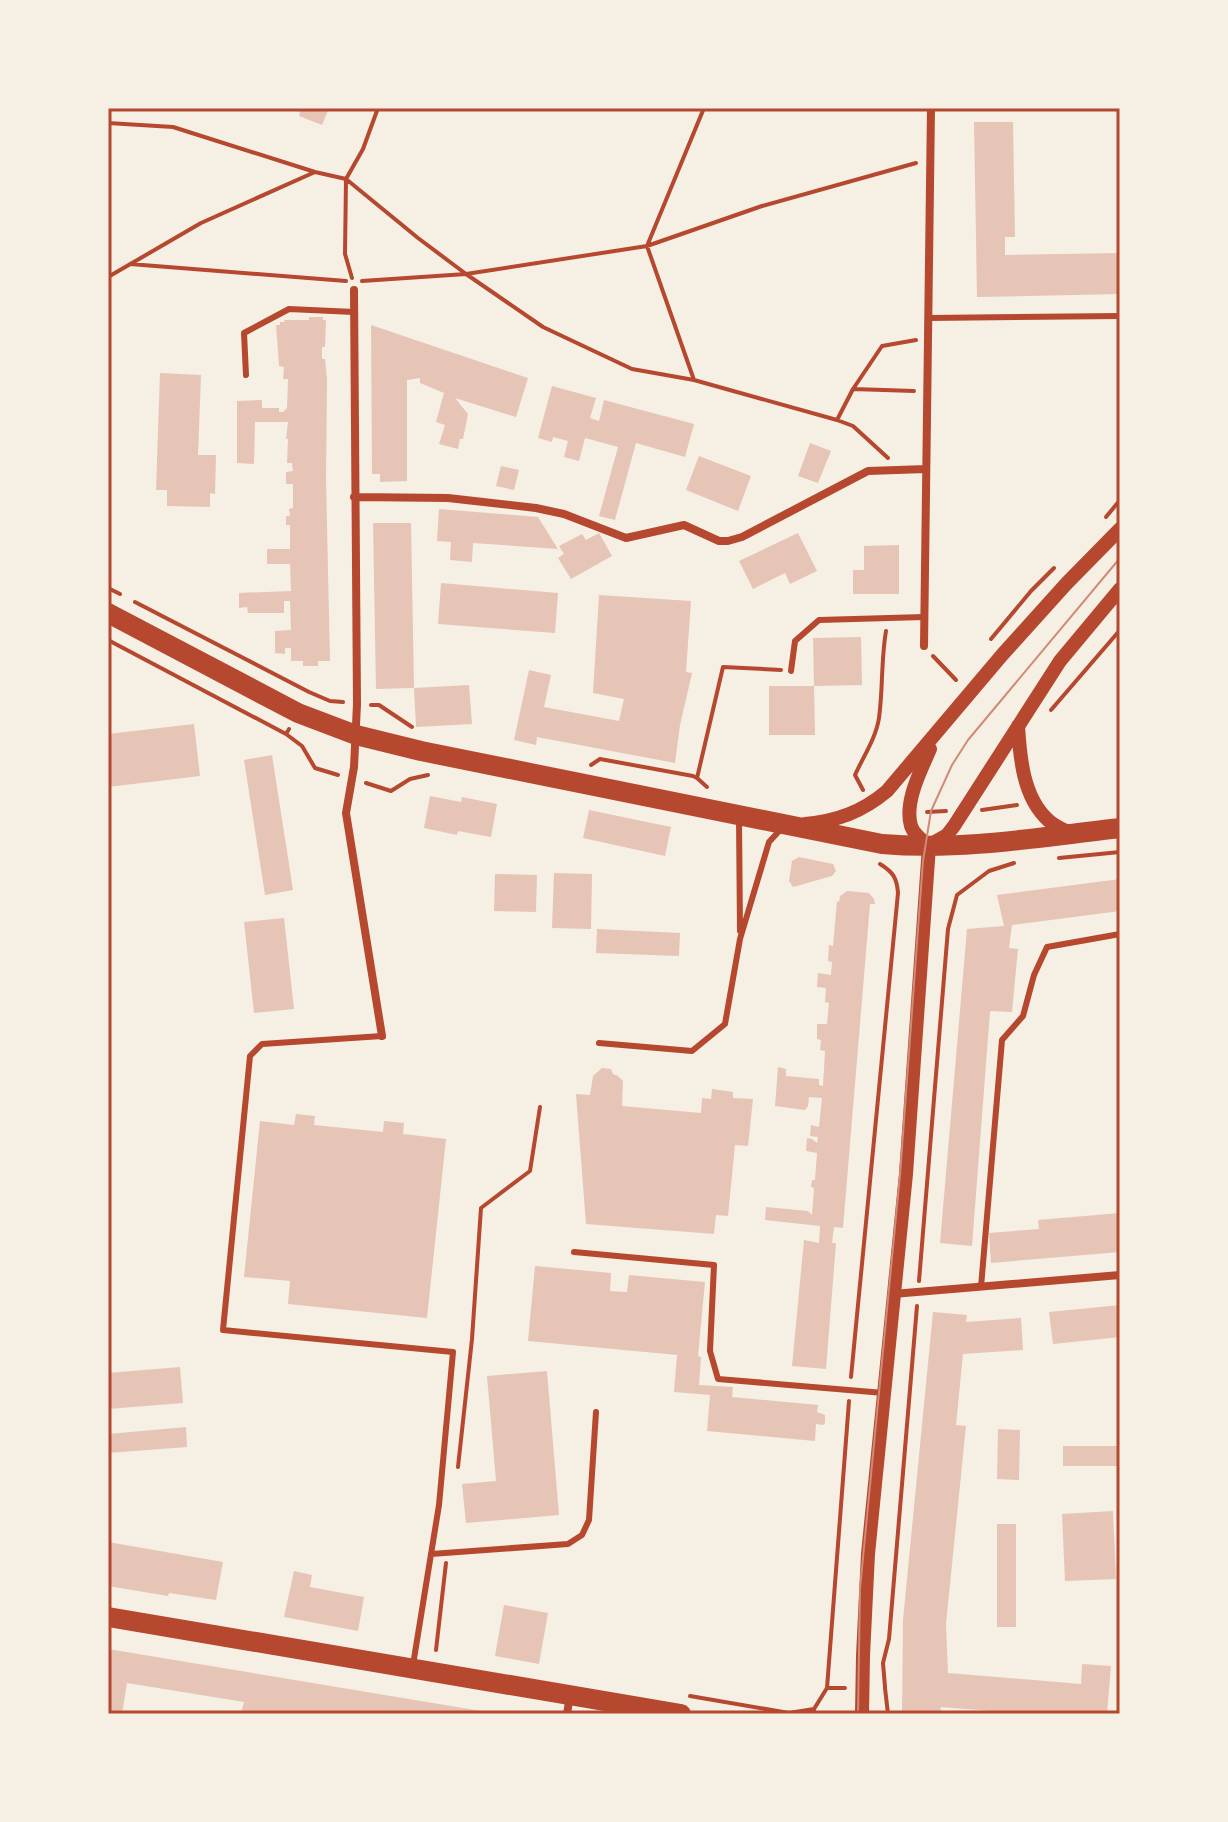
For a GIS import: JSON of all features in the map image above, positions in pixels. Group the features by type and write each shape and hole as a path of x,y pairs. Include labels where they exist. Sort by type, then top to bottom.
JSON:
{"main road":[{"path":"108,613 298,713 356,735 421,751 869,842 929,846 1120,828"},
{"path":"108,1617 412,1669 569,1705 681,1714"}],"street":[{"path":"924,646 931,108"},
{"path":"354,286 357,704 354,767 346,803 347,827 382,1036"},
{"path":"354,497 448,498 536,508 564,514 626,538 684,525 719,541 728,541 742,537 868,471 926,469"},
{"path":"784,825 824,822 847,816 871,804 887,791 1066,584 1120,529"},
{"path":"929,846 947,835 954,826 1060,661 1120,589"},
{"path":"929,846 916,835 911,826 910,812 919,773 947,720"},
{"path":"1018,725 1023,772 1034,805 1050,823 1070,833"},
{"path":"862,1714 865,1590 906,1174 929,846"},
{"path":"893,1294 1120,1275"}],"lane":[{"path":"246,375 244,333 289,309 354,312"},
{"path":"928,318 1120,316"},
{"path":"791,671 795,641 819,620 924,617"},
{"path":"739,815 740,939"},
{"path":"599,1043 692,1051 725,1024 740,939 769,842 784,825"},
{"path":"981,1287 1002,1040 1023,1016 1034,975 1047,947 1120,934"},
{"path":"382,1036 262,1044 250,1056 223,1330 453,1352 439,1505 412,1669"},
{"path":"574,1252 714,1265 710,1351 718,1379 884,1393"},
{"path":"431,1554 568,1544 582,1535 589,1520 596,1412"}],"path":[{"path":"354,286 345,254 346,179 363,149 378,108"},
{"path":"694,380 647,246 704,108"},
{"path":"108,123 173,127 346,179 418,238 543,327 632,369 694,380 853,426 887,456 895,470"},
{"path":"130,264 354,286 466,274 647,246 762,206 930,160"},
{"path":"108,277 201,223 315,172"},
{"path":"837,420 853,389 882,346 928,338"},
{"path":"853,389 927,391"},
{"path":"108,588 122,595"},
{"path":"136,602 309,692 330,701 379,705 420,732"},
{"path":"860,794 864,791 855,775 879,719 882,653 889,618"},
{"path":"1046,716 1120,630"},
{"path":"108,640 286,734 302,746 315,768 391,791"},
{"path":"924,646 956,680"},
{"path":"697,778 723,667 791,671"},
{"path":"286,734 309,692"},
{"path":"588,766 600,759 697,778 712,792"},
{"path":"1051,859 1120,852"},
{"path":"957,895 989,871 1023,862"},
{"path":"814,1714 827,1688 850,1389 898,893 897,880 892,871 879,864"},
{"path":"457,1473 472,1339 481,1208 530,1171 540,1107"},
{"path":"436,1650 448,1554"}],"building":[{"path":"290,108 329,108 322,125 299,116 300,112"},
{"path":"974,122 1013,122 1015,237 1005,237 1005,255 1120,253 1120,294 977,297"},
{"path":"309,317 323,317 326,320 322,359 325,359 327,379 330,661 318,661 318,666 303,666 303,661 291,661 291,648 285,648 285,654 275,653 275,631 291,630 290,601 284,601 284,613 248,613 247,607 239,608 239,593 291,591 290,564 267,564 267,549 290,549 290,525 286,525 286,516 290,516 289,509 293,508 293,484 286,484 286,472 293,471 292,463 287,463 288,422 255,422 254,464 237,463 237,401 262,400 262,408 279,408 279,412 287,408 288,379 283,379 284,367 279,366 276,325 284,320 309,320"},
{"path":"371,325 528,378 516,417 455,398 468,414 463,439 460,439 458,449 439,444 445,425 436,422 444,393 420,383 420,378 407,380 407,481 380,482 380,474 372,474"},
{"path":"160,373 201,375 198,455 216,455 215,494 210,493 210,507 167,506 167,490 156,490"},
{"path":"552,386 596,398 590,418 599,421 604,400 694,424 685,457 636,443 615,520 599,516 618,447 585,438 579,461 564,457 568,441 553,437 552,442 538,438"},
{"path":"810,443 831,451 818,483 798,476"},
{"path":"699,456 751,476 738,511 686,490"},
{"path":"501,466 519,470 514,490 496,486"},
{"path":"439,509 538,517 558,549 473,543 472,562 450,560 451,542 437,541"},
{"path":"373,523 411,523 414,688 376,689"},
{"path":"599,533 612,556 571,579 558,558 564,554 559,546 582,534 586,540"},
{"path":"798,533 817,571 790,584 785,573 753,589 739,561"},
{"path":"899,545 899,594 853,594 853,570 864,570 864,546"},
{"path":"441,583 558,593 555,633 438,624"},
{"path":"599,595 691,601 686,672 692,673 675,763 537,737 536,745 514,740 529,670 551,675 544,707 619,721 624,699 593,693"},
{"path":"861,637 862,685 814,686 813,638"},
{"path":"469,685 472,724 416,727 414,688"},
{"path":"769,686 814,686 815,735 769,735"},
{"path":"194,724 200,776 108,787 108,734"},
{"path":"272,755 293,890 265,895 244,760"},
{"path":"430,796 461,802 462,797 497,804 491,837 458,831 457,835 424,828"},
{"path":"589,810 671,827 665,856 583,838"},
{"path":"799,857 833,864 836,871 832,876 793,887 789,881 792,861"},
{"path":"554,873 592,874 591,929 552,928"},
{"path":"495,874 537,875 536,912 494,911"},
{"path":"1120,879 1120,911 1012,925 1009,948 1018,949 1012,1012 990,1012 972,1246 940,1243 967,929 1004,926 997,895"},
{"path":"847,891 869,893 875,904 870,904 843,1228 834,1227 832,1243 836,1243 826,1369 792,1366 804,1240 819,1243 820,1226 765,1220 766,1207 808,1211 812,1215 814,1188 811,1187 812,1180 815,1180 817,1153 806,1151 807,1138 817,1143 818,1137 810,1136 811,1125 819,1127 822,1098 809,1097 805,1110 775,1106 778,1067 786,1069 786,1076 819,1079 819,1085 823,1086 825,1051 820,1050 817,1024 827,1024 829,1003 825,1002 826,988 817,987 818,973 831,975 829,945 833,946 837,901"},
{"path":"284,918 294,1009 254,1013 244,922"},
{"path":"597,929 680,933 679,956 596,953"},
{"path":"602,1068 611,1069 623,1081 622,1106 701,1113 702,1098 711,1099 712,1089 733,1092 733,1098 753,1099 748,1146 735,1145 728,1216 716,1215 714,1234 586,1224 576,1094 590,1095 593,1076"},
{"path":"296,1114 315,1116 314,1125 383,1132 384,1121 404,1123 403,1134 446,1139 427,1318 288,1304 290,1281 244,1277 260,1121 294,1125"},
{"path":"1120,1213 1120,1252 991,1263 989,1233 1039,1229 1038,1220"},
{"path":"535,1266 611,1273 610,1291 627,1292 629,1275 705,1282 698,1356 701,1357 699,1385 733,1387 732,1397 818,1405 817,1412 825,1415 825,1423 816,1424 815,1441 707,1431 710,1395 674,1392 677,1355 528,1341"},
{"path":"1120,1305 1120,1337 1053,1344 1049,1312"},
{"path":"933,1312 967,1315 966,1322 1021,1318 1023,1350 963,1354 956,1425 966,1426 946,1624 948,1673 1081,1684 1082,1664 1111,1666 1107,1714 1031,1714 941,1707 940,1714 902,1714 903,1620"},
{"path":"180,1367 183,1403 108,1409 108,1373"},
{"path":"547,1371 559,1515 466,1523 462,1484 496,1481 487,1376"},
{"path":"186,1427 187,1447 108,1453 108,1434"},
{"path":"998,1429 1020,1430 1019,1480 997,1479"},
{"path":"1063,1446 1120,1446 1120,1466 1063,1466"},
{"path":"1113,1511 1116,1579 1065,1581 1062,1514"},
{"path":"997,1524 1016,1524 1016,1627 997,1627"},
{"path":"108,1542 223,1562 216,1600 108,1586"},
{"path":"294,1571 312,1575 310,1587 364,1597 358,1631 284,1617"},
{"path":"504,1605 548,1613 539,1664 495,1656"},
{"path":"108,1649 487,1714 241,1714 244,1702 127,1683 122,1714 108,1714"}],"tram line":[{"path":"858,1714 860,1589 900,1175 923,861 931,811 952,765 968,740 1120,558"}]}
